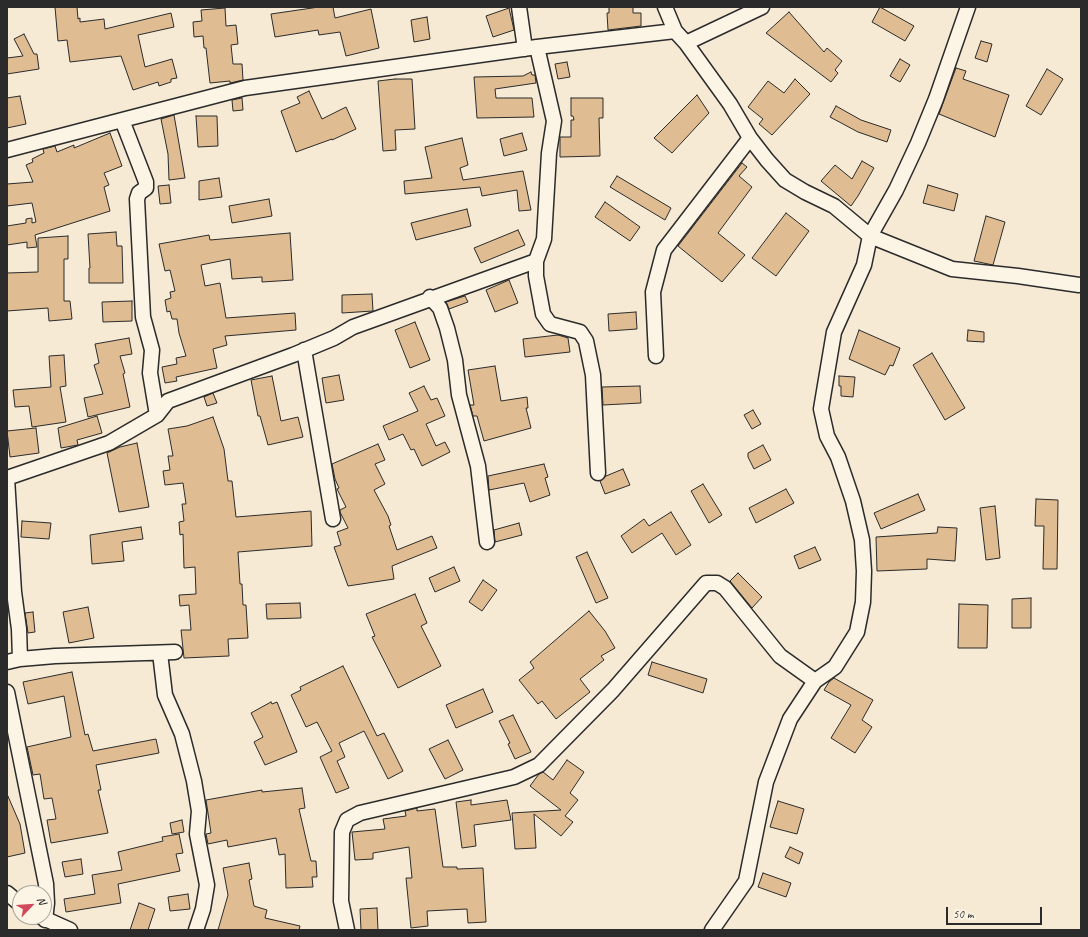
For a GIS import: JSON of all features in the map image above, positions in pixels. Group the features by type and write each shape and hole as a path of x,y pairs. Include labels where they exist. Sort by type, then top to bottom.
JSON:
{"street":[{"path":"519,7 554,121 549,153 544,239 536,261 536,276 542,314 550,324 580,332 586,341 593,375 598,473"},
{"path":"665,7 675,32 686,43 730,104 750,138 785,180 805,192 834,206 870,236 952,269 1018,276 1079,285"},
{"path":"686,43 762,7"},
{"path":"712,930 746,881 766,782 790,719 815,681 835,667 856,632 863,602 864,571 862,540 853,501 838,457 827,436 821,409 834,332 864,265 870,236 896,190 918,143 936,99 968,7"},
{"path":"7,150 245,88 531,48 675,32"},
{"path":"122,120 146,182 146,188 139,193 138,199 144,317 152,350 150,373 156,415"},
{"path":"656,356 652,292 664,250 750,138"},
{"path":"8,478 109,443 156,415 168,401 334,338 353,326 430,297 536,261"},
{"path":"430,297 440,308 455,360 458,395 478,466 487,542"},
{"path":"304,350 333,519"},
{"path":"7,474 14,592 19,630 14,660 55,656 175,652"},
{"path":"347,930 341,901 342,832 347,820 360,813 514,777 539,765 613,690 706,583 717,583 726,588 780,656 815,681"},
{"path":"160,653 165,695 182,734 194,781 199,811 197,834 206,885 203,909 196,930"},
{"path":"7,692 46,885"},
{"path":"52,922 70,930"}],"building":[{"path":"55,7 77,7 78,19 80,18 80,22 104,19 105,29 171,13 174,27 138,35 145,67 172,59 177,78 171,79 171,82 159,86 158,82 133,90 121,56 70,62 67,40 58,41"},
{"path":"319,7 333,7 335,18 371,9 379,48 346,56 340,32 319,35 318,30 275,37 271,14"},
{"path":"609,7 633,7 633,13 641,13 641,26 608,30 607,13 609,13"},
{"path":"880,7 914,26 905,41 872,22"},
{"path":"225,8 226,26 236,25 238,44 231,45 233,64 242,64 243,80 230,83 230,81 210,83 203,36 194,37 193,22 202,21 201,10"},
{"path":"509,8 514,30 493,37 486,16"},
{"path":"789,12 824,52 827,48 842,61 835,70 838,73 831,82 766,33"},
{"path":"427,17 430,39 414,42 411,20"},
{"path":"24,34 34,54 37,54 39,69 7,74 7,58 23,56 14,39"},
{"path":"981,41 992,44 987,62 975,58"},
{"path":"900,59 910,65 900,82 890,76"},
{"path":"567,62 570,77 558,79 555,64"},
{"path":"956,68 966,71 963,79 1009,95 995,137 939,114"},
{"path":"1047,69 1063,79 1041,115 1026,106"},
{"path":"531,72 532,75 535,75 536,83 495,89 496,98 532,98 534,117 477,118 474,77 523,76"},
{"path":"412,79 415,129 395,130 396,150 383,151 378,81"},
{"path":"795,79 810,94 772,135 759,124 763,119 748,107 768,81 784,93"},
{"path":"309,91 322,119 346,107 356,129 332,140 296,152 281,111 300,103 297,97"},
{"path":"697,95 709,113 672,153 654,138"},
{"path":"20,96 26,124 7,128 7,98"},
{"path":"242,98 243,110 233,111 232,100"},
{"path":"571,98 603,98 603,118 599,118 600,156 560,157 560,137 571,137 571,120 574,120 573,116 571,116"},
{"path":"836,106 861,120 891,130 887,142 858,132 830,117"},
{"path":"174,115 185,178 169,180 168,154 161,119"},
{"path":"196,116 217,116 218,146 198,147"},
{"path":"110,133 122,166 104,173 109,185 104,187 110,211 35,235 37,247 27,248 27,242 7,245 7,226 26,223 26,219 32,218 32,223 36,222 32,203 7,206 7,184 33,182 26,165 33,162 32,159 44,153 43,149 55,146 57,152 74,145 74,148"},
{"path":"522,133 527,150 504,156 500,139"},
{"path":"462,138 468,165 460,168 463,180 523,171 531,210 519,211 517,190 482,196 480,187 405,194 404,181 432,178 425,147"},
{"path":"862,161 874,168 851,206 821,181 835,165 852,179"},
{"path":"742,163 747,167 739,176 752,187 718,233 745,255 722,282 678,246"},
{"path":"617,176 671,208 665,220 610,187"},
{"path":"219,178 222,197 199,200 199,181"},
{"path":"169,185 171,203 160,204 158,186"},
{"path":"928,185 958,194 954,211 923,203"},
{"path":"269,199 272,216 232,223 229,206"},
{"path":"605,202 640,227 630,241 595,217"},
{"path":"467,209 471,226 416,240 411,223"},
{"path":"786,213 809,231 776,276 752,258"},
{"path":"986,216 1005,222 993,265 974,261"},
{"path":"518,230 525,245 481,263 474,248"},
{"path":"116,232 117,246 122,246 123,283 89,283 90,268 88,234"},
{"path":"290,233 293,280 262,282 262,277 232,279 230,259 201,265 205,286 220,283 226,318 295,313 296,330 225,336 227,345 213,349 217,368 176,377 177,381 165,383 162,367 177,364 176,358 186,356 179,333 177,319 172,319 170,311 167,312 165,300 171,298 170,292 175,291 170,270 165,271 159,244 209,235 210,240"},
{"path":"68,236 68,259 64,259 64,301 70,301 72,319 49,321 48,308 7,311 7,273 38,272 38,238"},
{"path":"509,280 518,303 495,312 486,290"},
{"path":"372,294 373,311 342,313 342,295"},
{"path":"465,296 468,302 449,309 446,302"},
{"path":"132,301 132,321 103,322 102,302"},
{"path":"636,312 637,329 609,331 608,314"},
{"path":"415,322 430,360 410,368 395,330"},
{"path":"859,330 900,348 893,366 890,365 885,375 849,359"},
{"path":"968,330 984,332 984,342 967,341"},
{"path":"558,335 568,338 570,352 525,357 523,339"},
{"path":"129,338 132,354 120,356 125,373 123,374 130,407 88,417 84,398 103,394 94,365 99,363 95,344"},
{"path":"932,353 965,408 945,420 913,365"},
{"path":"64,355 66,386 60,387 66,422 32,427 29,406 15,407 13,390 51,387 49,356"},
{"path":"495,366 501,401 527,397 528,408 526,408 531,428 484,441 477,416 473,416 470,405 474,405 468,370"},
{"path":"339,375 344,400 326,403 322,378"},
{"path":"272,376 281,421 298,417 303,437 268,445 260,416 258,416 251,380"},
{"path":"839,376 855,377 853,397 841,396"},
{"path":"424,386 431,400 437,398 445,416 426,424 436,446 445,442 450,452 422,466 414,449 411,450 403,434 389,440 383,426 418,411 409,393"},
{"path":"640,386 641,403 603,405 602,387"},
{"path":"213,393 217,403 207,406 204,397"},
{"path":"753,410 761,424 752,429 744,415"},
{"path":"97,416 102,433 77,440 78,445 61,448 58,428"},
{"path":"213,417 224,449 228,481 232,481 236,517 311,511 312,546 238,552 243,605 246,605 248,638 228,639 229,656 184,658 181,630 191,630 189,605 180,606 179,595 196,594 195,567 184,568 183,534 180,535 179,522 184,521 182,504 186,504 183,483 165,485 163,471 170,470 168,456 173,456 168,429 187,426"},
{"path":"36,428 39,453 10,457 7,431"},
{"path":"137,443 149,507 119,512 107,453 120,447"},
{"path":"378,444 385,460 375,464 385,484 374,490 388,516 391,525 389,526 397,550 432,536 437,548 392,566 394,579 348,586 334,547 341,545 337,532 348,528 340,512 340,510 346,507 337,489 339,488 335,479 332,464"},
{"path":"763,445 771,460 754,469 748,457 748,453"},
{"path":"544,464 548,477 545,478 550,495 530,502 524,483 489,490 488,476"},
{"path":"623,469 630,485 605,494 600,481 606,476"},
{"path":"703,484 722,515 709,523 691,491"},
{"path":"786,489 794,503 756,523 749,508"},
{"path":"918,494 925,510 881,529 874,513"},
{"path":"1036,499 1058,500 1057,569 1043,569 1044,526 1035,526"},
{"path":"995,506 1000,558 986,560 980,508"},
{"path":"671,512 691,545 676,555 662,533 632,553 621,536 644,519 649,526"},
{"path":"22,521 51,523 49,539 21,537"},
{"path":"519,523 522,535 495,542 494,530"},
{"path":"141,527 143,539 122,542 124,561 92,564 90,535"},
{"path":"938,527 957,528 955,561 927,559 927,569 877,571 876,537 937,533"},
{"path":"815,547 821,560 799,569 794,556"},
{"path":"587,552 608,598 596,603 576,557"},
{"path":"454,567 460,581 435,592 429,578"},
{"path":"738,573 762,597 752,608 730,581"},
{"path":"483,580 497,590 482,611 469,602"},
{"path":"415,594 427,623 421,626 441,666 398,688 372,637 375,636 366,614"},
{"path":"1031,598 1031,628 1012,628 1012,599"},
{"path":"300,603 301,618 267,619 266,604"},
{"path":"959,604 988,605 987,648 958,648"},
{"path":"88,607 94,638 69,643 63,612"},
{"path":"589,611 605,631 615,648 601,656 604,660 580,679 590,692 556,719 542,701 538,704 519,680 534,668 530,662"},
{"path":"33,612 35,632 28,633 25,613"},
{"path":"652,662 707,679 703,693 648,675"},
{"path":"343,666 377,736 384,733 403,771 388,779 364,731 339,743 345,757 337,761 349,788 336,793 320,757 332,751 317,722 306,727 291,695 301,690 300,687"},
{"path":"72,672 85,735 88,734 93,751 156,739 159,753 96,765 101,790 98,790 108,833 51,843 47,820 56,819 52,798 44,799 40,774 33,775 27,747 71,737 64,696 28,704 23,682"},
{"path":"834,678 873,700 862,720 872,727 855,753 831,738 851,705 824,690 829,682"},
{"path":"483,689 493,712 456,728 446,705"},
{"path":"271,702 272,704 277,702 297,752 265,765 254,742 263,737 251,713"},
{"path":"513,715 531,752 515,759 508,744 510,743 499,721"},
{"path":"448,740 463,770 445,779 429,749"},
{"path":"567,760 584,772 570,793 578,800 565,816 573,822 561,836 534,814 536,848 515,849 512,813 561,810 530,786 539,774 543,772 553,780"},
{"path":"302,788 305,808 299,809 311,861 316,861 317,877 312,877 313,887 286,888 285,854 279,855 276,838 228,847 227,840 208,844 206,834 211,833 206,800 262,790 262,792"},
{"path":"7,794 20,824 25,853 7,857"},
{"path":"471,800 471,805 507,800 511,820 474,825 476,846 462,848 456,802"},
{"path":"778,801 804,809 797,834 770,827"},
{"path":"417,808 417,811 435,809 443,867 457,867 457,869 483,868 486,922 468,923 467,909 427,911 428,926 411,928 406,878 412,878 409,847 373,853 373,859 355,860 352,832 385,829 383,819 406,816 405,811"},
{"path":"182,820 184,832 172,834 170,823"},
{"path":"179,834 183,853 176,854 180,871 118,884 121,903 66,912 64,899 95,894 92,875 122,870 118,852 163,841 162,837"},
{"path":"790,847 803,853 799,864 785,857"},
{"path":"81,859 83,874 65,877 62,862"},
{"path":"249,863 252,879 249,880 254,906 267,910 265,918 300,926 299,930 218,930 228,895 223,868"},
{"path":"763,873 791,883 786,897 758,887"},
{"path":"188,894 190,909 170,911 168,897"},
{"path":"139,903 155,909 148,930 130,930"},
{"path":"377,908 378,930 361,930 360,909"}]}
